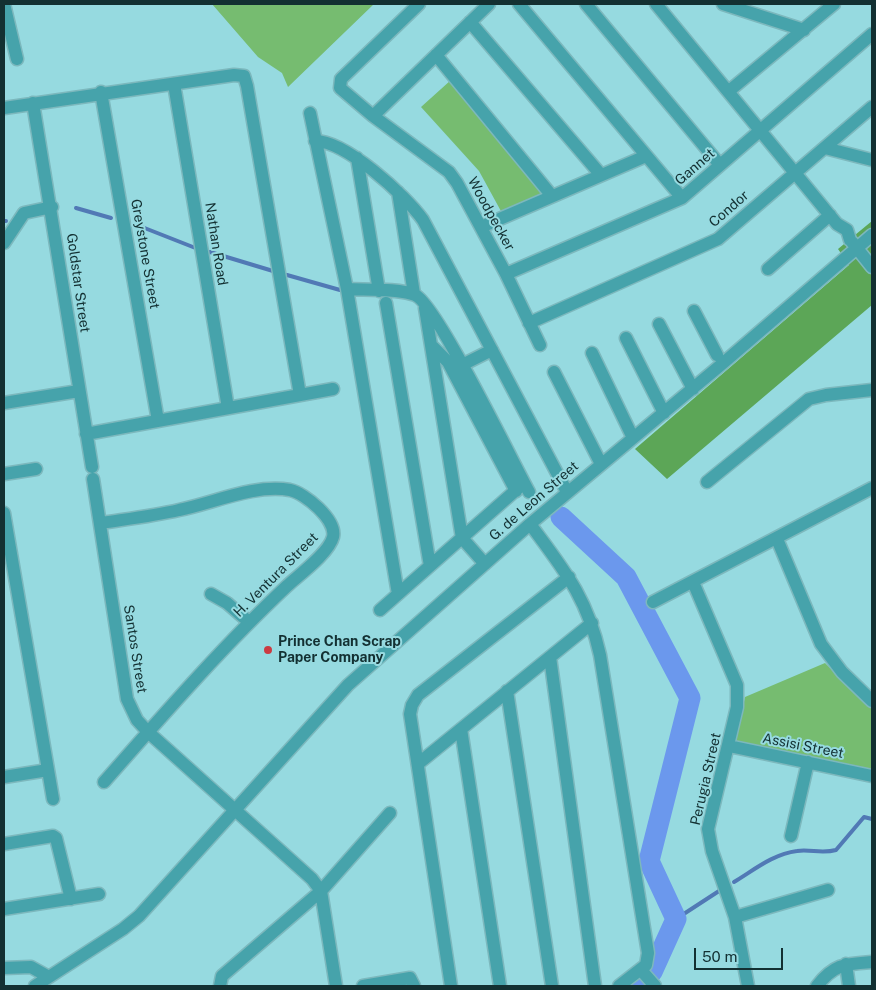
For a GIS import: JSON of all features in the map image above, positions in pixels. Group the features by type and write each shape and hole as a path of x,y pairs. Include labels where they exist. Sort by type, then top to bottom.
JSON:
{"street":[{"name":"Woodpecker","path":"419,4 345,75 340,84 343,92 449,172 457,183 506,274 540,345"},
{"path":"373,116 489,4"},
{"path":"519,4 682,198"},
{"path":"586,4 720,165"},
{"path":"656,4 834,220 839,232 854,244 872,267"},
{"path":"723,4 804,30"},
{"path":"729,91 834,4"},
{"path":"5,9 17,59"},
{"path":"470,22 601,175"},
{"name":"Gannet","path":"506,274 682,198 872,34"},
{"path":"436,55 552,196"},
{"path":"4,108 101,92 234,75 244,76 300,395"},
{"name":"Nathan Road","path":"174,84 228,408"},
{"name":"Greystone Street","path":"101,92 158,421"},
{"name":"Goldstar Street","path":"33,103 52,207 93,473"},
{"name":"Condor","path":"529,323 718,239 872,107"},
{"path":"310,113 347,289 398,594"},
{"path":"315,141 333,144 357,158 398,192 423,220 567,492"},
{"path":"825,148 872,160"},
{"path":"481,227 646,156"},
{"path":"357,158 379,291"},
{"path":"398,192 414,294"},
{"path":"4,243 24,213 52,207"},
{"path":"768,269 834,220"},
{"name":"G. de Leon Street","path":"35,986 123,929 139,916 348,685 567,492 693,388 854,244 872,235"},
{"path":"347,289 414,294 426,303 462,365 523,489"},
{"path":"386,303 430,566"},
{"path":"426,303 424,310 433,347 462,538 485,564"},
{"path":"694,311 717,355"},
{"path":"660,324 693,388"},
{"path":"626,338 664,413"},
{"path":"433,347 448,362 523,489"},
{"path":"462,365 492,350"},
{"path":"592,353 633,438"},
{"path":"554,372 601,464"},
{"path":"86,434 333,389"},
{"path":"707,482 809,399 826,395 872,390"},
{"path":"4,403 79,391"},
{"path":"4,474 36,469"},
{"name":"Santos Street","path":"93,473 127,699 137,720 312,879 321,891"},
{"path":"653,602 872,488"},
{"path":"380,610 462,538 523,489"},
{"name":"H. Ventura Street","path":"101,523 180,510 218,499 268,490 288,490 302,493 324,515 334,530 333,538 320,555 249,622 104,782"},
{"path":"4,513 52,799"},
{"path":"530,524 569,577 586,608 600,654 648,952 646,965 619,986"},
{"path":"777,539 821,644 842,672 872,701"},
{"path":"451,986 419,763 410,714 412,705 418,695 569,577"},
{"name":"Perugia Street","path":"693,582 737,685 737,707 708,829 712,851 735,917 748,986"},
{"path":"211,594 227,603 249,622"},
{"path":"419,763 592,623"},
{"path":"550,657 595,986"},
{"path":"507,691 552,986"},
{"path":"461,729 500,986"},
{"name":"Assisi Street","path":"729,746 872,776"},
{"path":"791,836 808,762"},
{"path":"4,777 48,770"},
{"path":"220,986 222,976 321,891 390,813"},
{"path":"4,844 53,836 56,838 71,899"},
{"path":"735,917 828,890"},
{"path":"321,891 336,986"},
{"path":"4,909 99,894"},
{"path":"817,986 827,973 846,964 872,962"},
{"path":"846,964 849,986"},
{"path":"4,968 31,967 49,977"},
{"path":"641,970 655,986"},
{"path":"370,986 410,978 414,986"}],"green space":[{"path":"212,4 374,4 288,87 282,73 258,57"},
{"path":"451,80 545,194 502,213 479,171 421,107"},
{"path":"872,221 872,305 667,479 635,449 849,265 838,249"},
{"path":"825,663 872,709 872,772 736,742 745,697"}],"waterway":[{"path":"76,208 111,218"},
{"path":"142,227 198,249"},
{"path":"210,252 273,271"},
{"path":"287,275 340,290"},
{"path":"561,517 626,577 690,698 649,861 676,919 652,972"},
{"path":"734,882 780,855 802,851 826,852 836,850 864,817 872,819"},
{"path":"676,919 719,891"}],"place":[{"name":"Prince Chan Scrap Paper Company","path":"268,650"}]}
